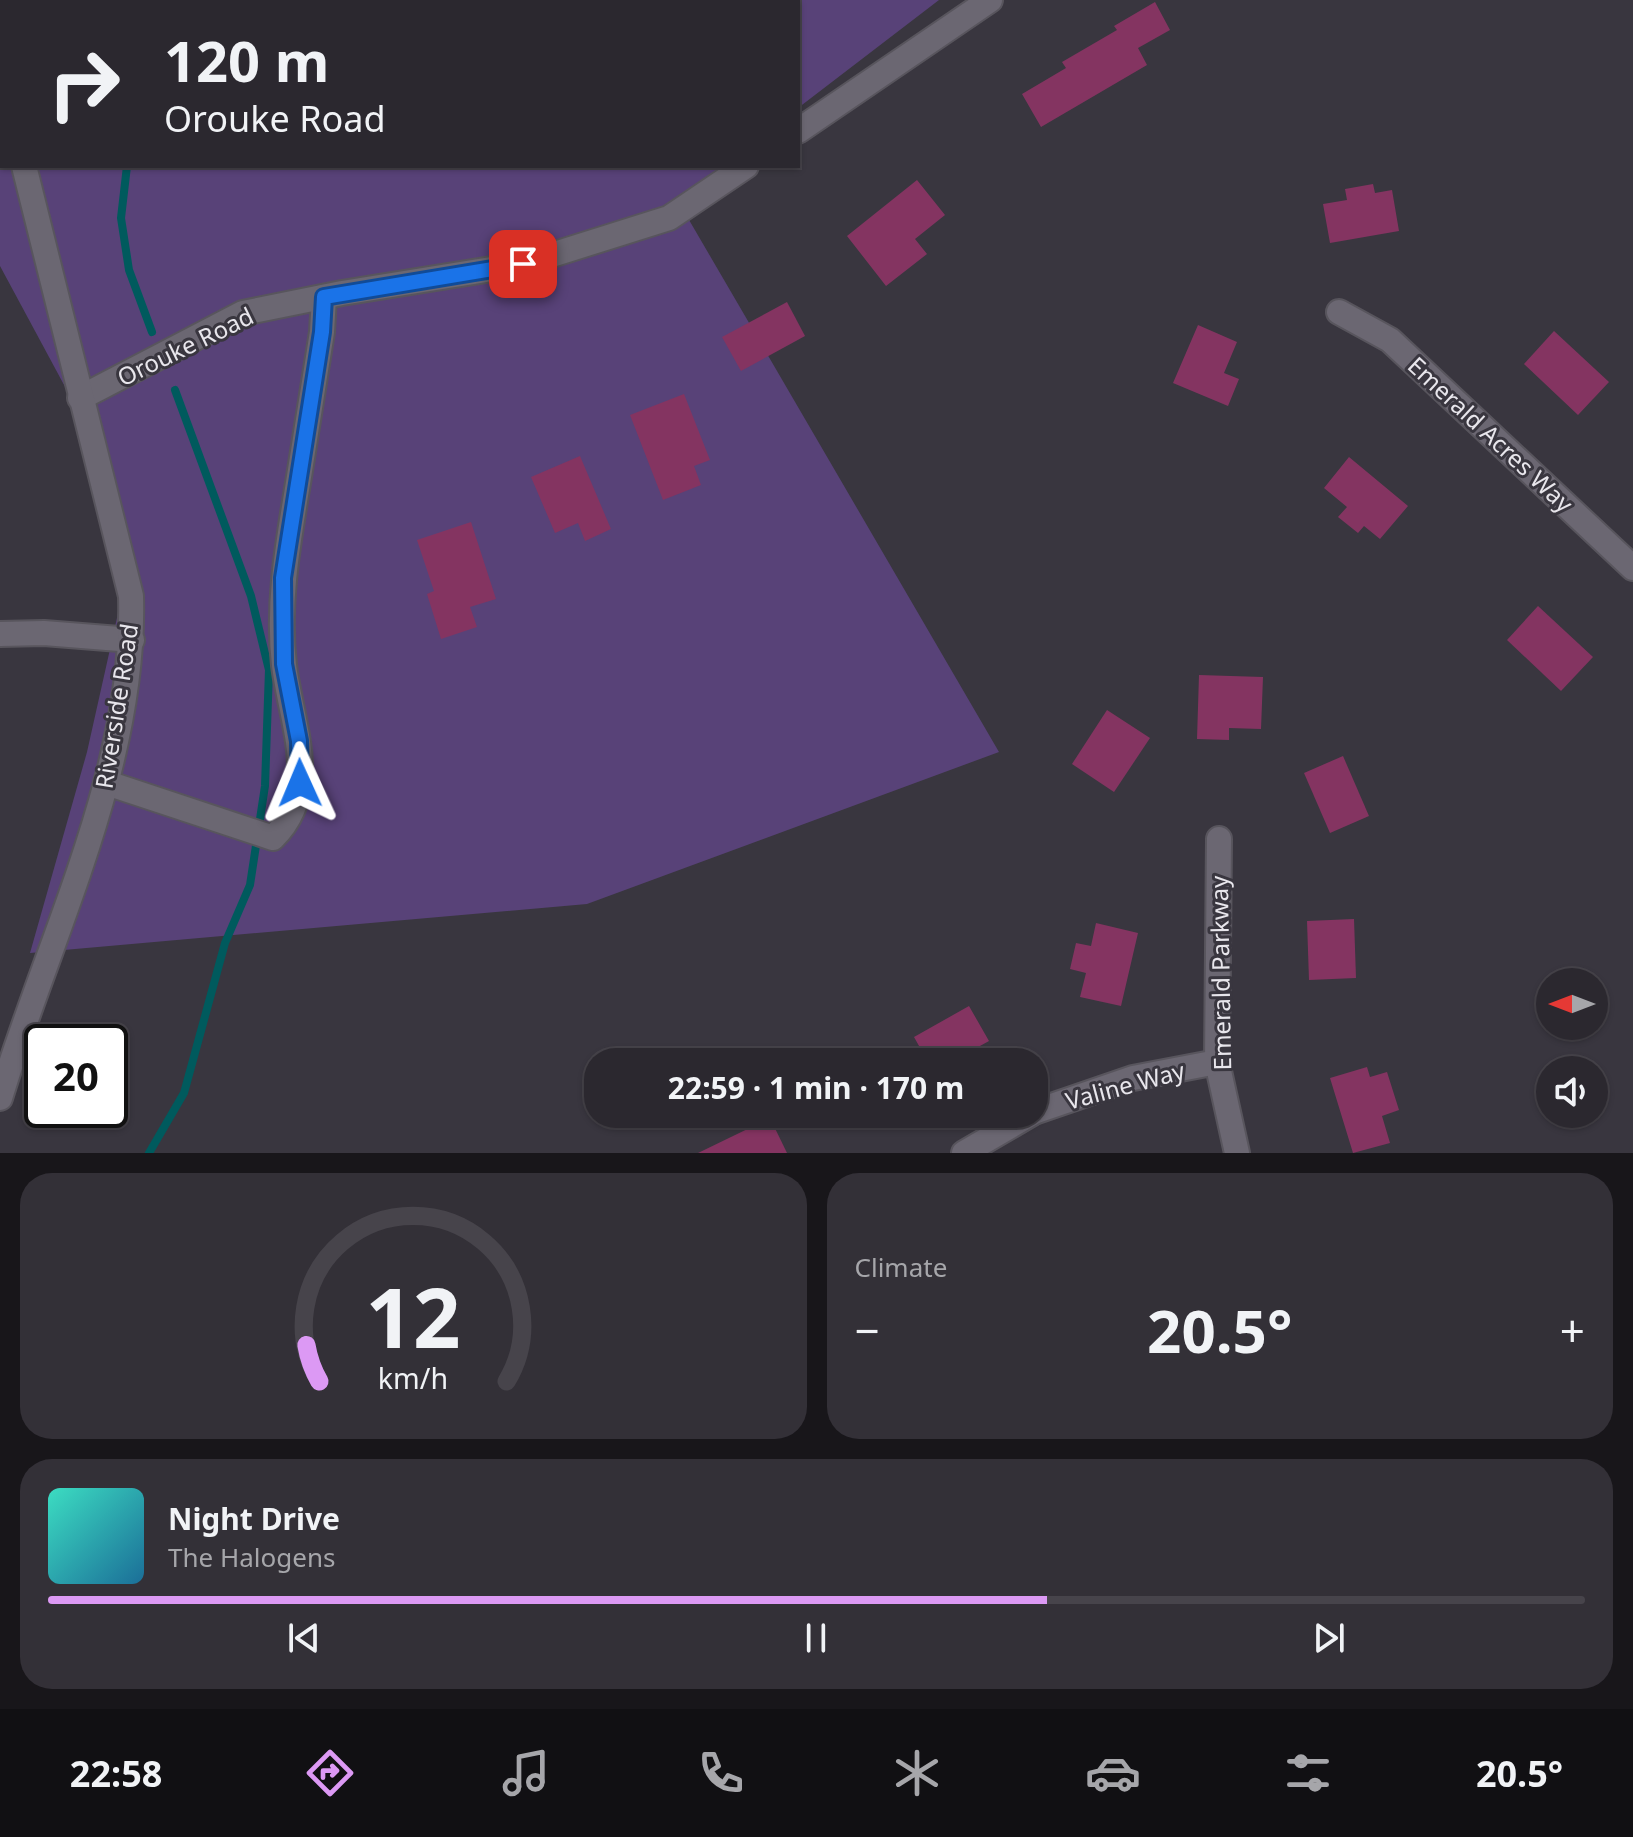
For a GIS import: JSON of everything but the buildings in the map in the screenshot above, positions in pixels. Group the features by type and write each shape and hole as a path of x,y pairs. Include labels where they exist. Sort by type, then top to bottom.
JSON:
{"street":[{"path":"800,130 990,0"},
{"name":"Riverside Road","path":"0,1098 107,783 132,640 131,596 24,168"},
{"name":"Orouke Road","path":"80,398 243,313 523,264 669,218 743,168"},
{"path":"107,783 273,838 287,824 300,783 299,741 284,664 283,578 322,332 324,297"},
{"name":"Emerald Acres Way","path":"1339,312 1390,340 1633,568"},
{"path":"0,634 44,633 132,640"},
{"name":"Emerald Parkway","path":"1219,839 1217,1062 1237,1153"},
{"name":"Valine Way","path":"1048,1107 1133,1078 1217,1062"},
{"name":"Valine Way","path":"964,1153 1006,1128"}],"shaded area":[{"path":"800,0 939,0 800,106"},
{"path":"0,168 720,168 678,201 999,752 587,904 30,953 87,752 123,591 70,396 0,266"}],"waterway":[{"path":"127,168 121,218 129,270 152,332"},
{"path":"149,1153 184,1093 225,943 250,885 265,786 269,670 251,596 175,390"}],"route":[{"path":"300,783 299,741 284,664 283,578 322,332 324,297 523,264"}]}
